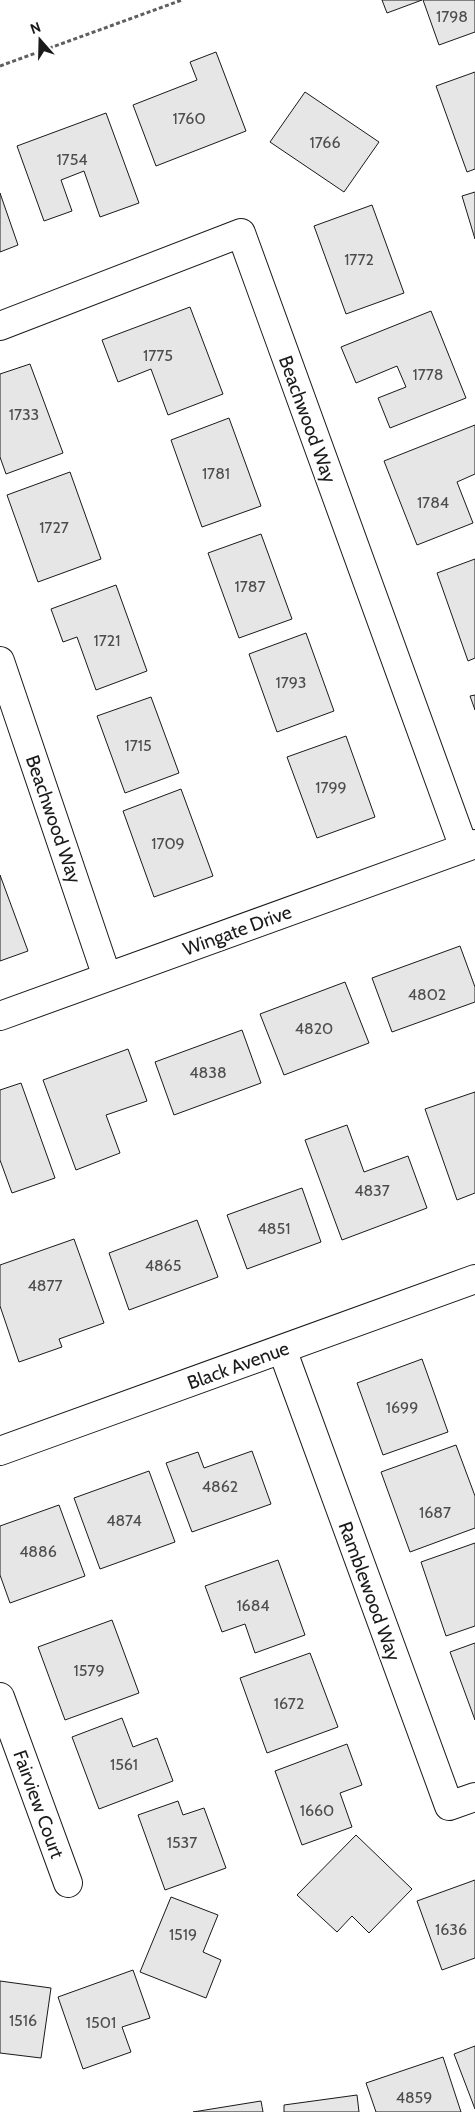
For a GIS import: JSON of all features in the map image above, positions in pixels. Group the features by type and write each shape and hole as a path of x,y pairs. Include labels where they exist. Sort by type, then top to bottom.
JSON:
{"street":[{"name":"Beachwood Way","path":"0,326 241,233 470,846"},
{"name":"Beachwood Way","path":"0,661 107,978"},
{"name":"Wingate Drive","path":"0,1016 470,846"},
{"name":"Black Avenue","path":"0,1451 475,1279"},
{"name":"Ramblewood Way","path":"282,1349 449,1806 475,1797"},
{"name":"Fairview Court","path":"0,1697 68,1883"}],"path":[{"path":"0,66 182,0"}],"building":[{"path":"382,0 422,0 387,13"},
{"path":"423,0 475,0 475,32 439,45"},
{"path":"216,52 246,131 156,166 133,105 197,80 190,62"},
{"path":"475,72 475,169 467,172 436,86"},
{"path":"305,92 379,142 344,192 270,142"},
{"path":"106,113 139,203 100,217 84,171 61,180 72,211 44,221 17,146"},
{"path":"475,192 475,239 462,196"},
{"path":"0,193 18,245 0,252"},
{"path":"372,205 404,293 346,314 314,226"},
{"path":"190,307 223,394 168,415 151,369 118,382 102,340"},
{"path":"431,311 466,398 390,428 378,398 406,387 397,366 356,383 341,347"},
{"path":"30,364 63,453 6,474 0,457 0,374"},
{"path":"229,418 261,506 202,527 171,440"},
{"path":"475,425 475,474 457,482 473,523 417,545 384,461"},
{"path":"70,472 101,559 38,582 7,495"},
{"path":"261,534 292,619 239,638 208,553"},
{"path":"475,559 475,658 468,661 437,573"},
{"path":"116,585 147,671 96,690 77,637 63,642 51,609"},
{"path":"306,633 334,711 277,732 249,654"},
{"path":"475,695 475,710 470,696"},
{"path":"151,697 179,773 125,793 97,716"},
{"path":"346,736 375,817 317,838 287,757"},
{"path":"181,789 213,876 154,897 123,811"},
{"path":"0,875 28,951 0,961"},
{"path":"460,946 475,987 475,1002 392,1032 372,978"},
{"path":"345,982 369,1043 284,1075 260,1014"},
{"path":"242,1030 261,1083 174,1115 155,1062"},
{"path":"128,1049 147,1101 106,1115 120,1153 76,1170 43,1080"},
{"path":"21,1083 55,1178 12,1193 0,1160 0,1090"},
{"path":"475,1092 475,1193 457,1200 425,1109"},
{"path":"347,1125 364,1172 408,1156 427,1208 342,1240 305,1140"},
{"path":"302,1188 321,1242 247,1269 227,1215"},
{"path":"197,1220 218,1277 129,1310 109,1253"},
{"path":"74,1239 104,1323 59,1339 62,1347 19,1362 0,1306 0,1265"},
{"path":"422,1359 448,1432 383,1455 357,1383"},
{"path":"456,1445 475,1496 475,1528 410,1552 381,1472"},
{"path":"252,1451 271,1504 192,1532 166,1463 198,1452 204,1468"},
{"path":"149,1471 175,1542 100,1569 74,1498"},
{"path":"59,1505 85,1576 10,1603 0,1575 0,1526"},
{"path":"475,1543 475,1626 446,1636 421,1562"},
{"path":"278,1560 305,1635 255,1653 245,1624 222,1632 205,1586"},
{"path":"112,1620 139,1693 65,1720 38,1647"},
{"path":"475,1643 475,1720 450,1652"},
{"path":"310,1653 338,1727 267,1753 240,1678"},
{"path":"122,1718 133,1747 157,1738 173,1781 99,1809 72,1737"},
{"path":"347,1744 362,1785 340,1793 352,1827 302,1845 275,1771"},
{"path":"178,1801 183,1815 204,1808 226,1868 165,1890 138,1815"},
{"path":"356,1835 412,1889 369,1933 352,1916 337,1932 297,1895"},
{"path":"475,1880 475,1958 442,1970 417,1901"},
{"path":"171,1897 218,1915 203,1952 221,1960 206,1998 140,1972"},
{"path":"133,1970 150,2018 122,2027 131,2052 83,2069 58,1997"},
{"path":"0,1981 51,1988 41,2058 0,2053"},
{"path":"475,2046 475,2109 454,2054"},
{"path":"443,2057 461,2112 376,2112 366,2083"},
{"path":"357,2095 359,2112 284,2112 284,2105"},
{"path":"261,2101 263,2112 193,2112"}]}
